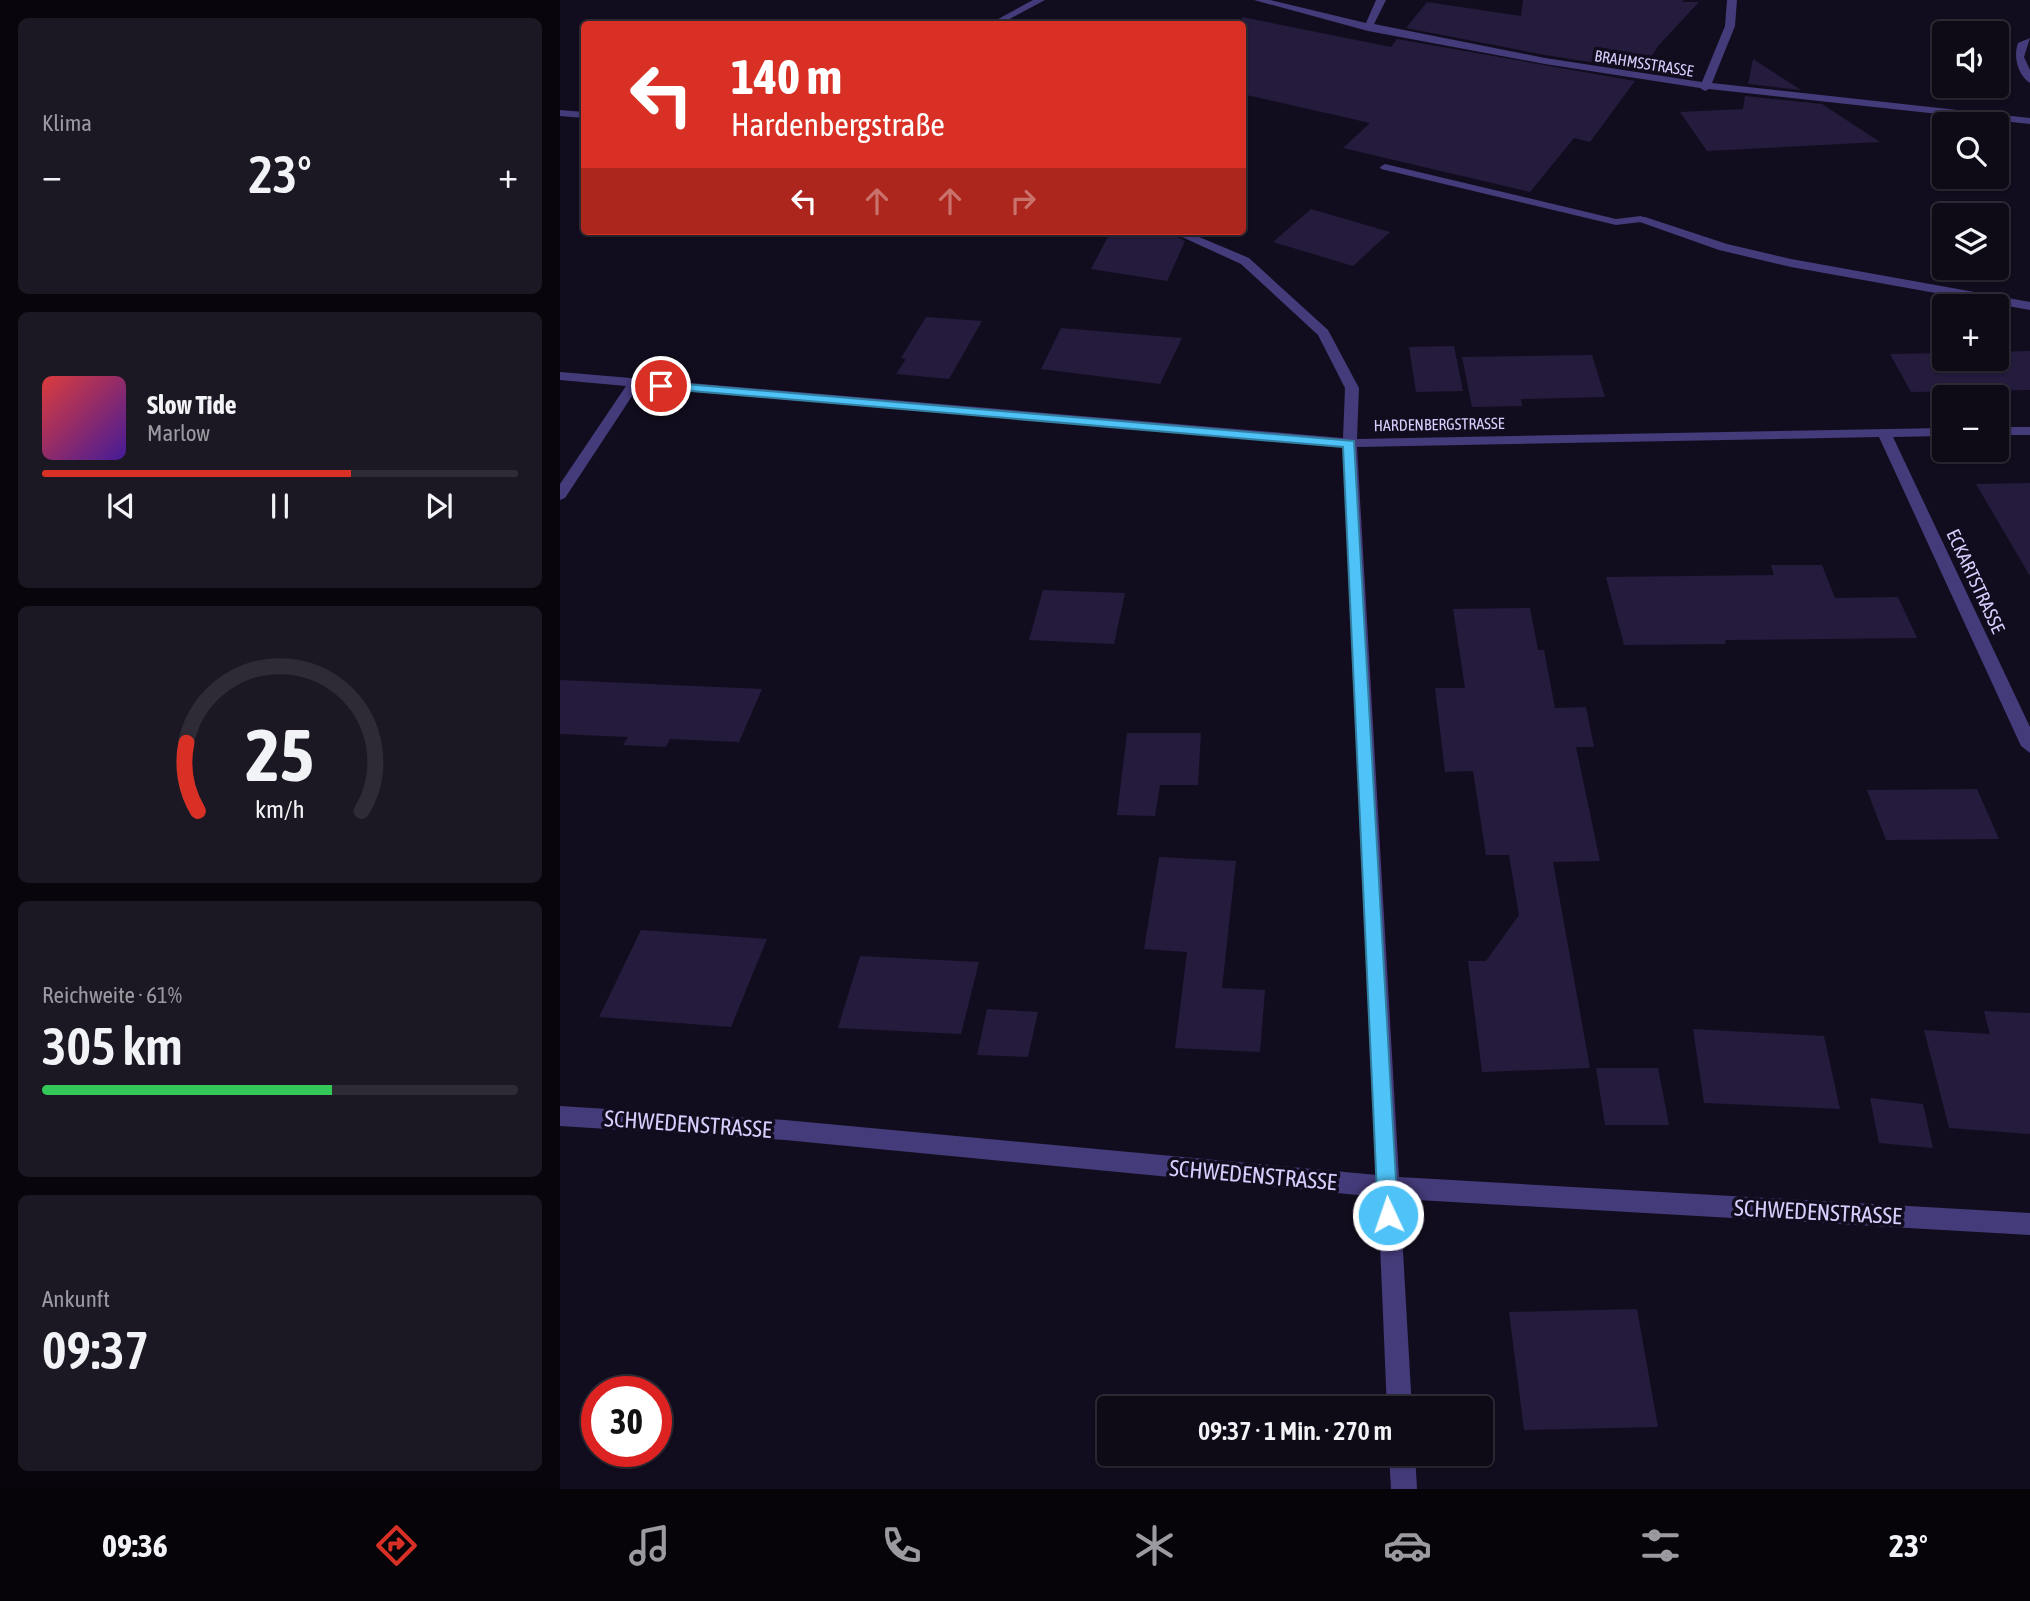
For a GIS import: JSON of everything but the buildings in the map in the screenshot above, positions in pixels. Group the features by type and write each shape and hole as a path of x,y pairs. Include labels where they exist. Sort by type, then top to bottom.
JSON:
{"street":[{"path":"1000,21 1040,0"},
{"name":"BRAHMSSTRASSE","path":"1259,0 1368,28 1518,58 1705,88 1867,107 2030,121"},
{"path":"1368,28 1381,0"},
{"path":"1705,88 1730,26 1732,0"},
{"path":"2030,41 2021,45 2019,57 2030,80"},
{"path":"560,113 581,115"},
{"path":"1385,167 1616,222 1641,219 1723,247 1791,263 2030,306"},
{"path":"1184,235 1245,261 1323,333 1352,388 1350,443 1399,1396"},
{"name":"HARDENBERGSTRASSE","path":"560,376 1350,443 1932,432"},
{"path":"560,495 634,383"},
{"path":"2009,431 2030,431"},
{"name":"ECKARTSTRASSE","path":"1884,433 2030,746"},
{"name":"SCHWEDENSTRASSE","path":"560,1116 785,1130 1387,1187 2030,1224"},
{"path":"1403,1466 1405,1489"}],"route":[{"path":"661,386 1350,443 1388,1215"}]}
